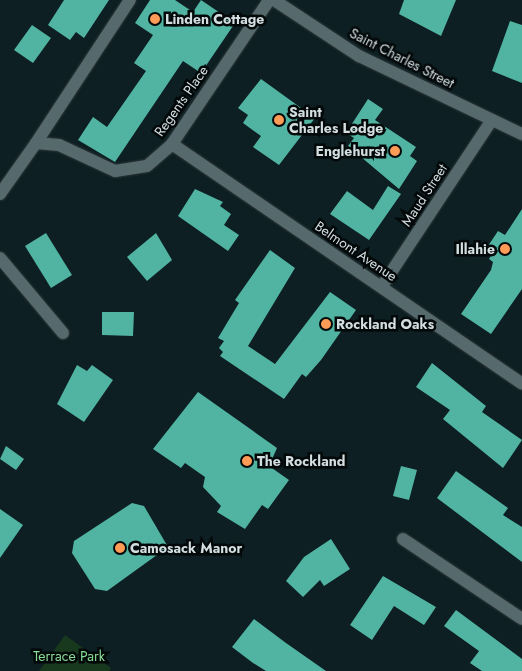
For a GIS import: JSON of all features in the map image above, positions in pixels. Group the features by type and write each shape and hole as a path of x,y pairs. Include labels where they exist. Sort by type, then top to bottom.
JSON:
{"street":[{"path":"0,194 36,143 130,0"},
{"name":"Regents Place","path":"36,143 59,145 115,171 147,166 172,144 269,0"},
{"name":"Saint Charles Street","path":"274,0 359,56 522,134"},
{"name":"Maud Street","path":"382,286 492,120"},
{"name":"Belmont Avenue","path":"172,144 382,286 522,384"},
{"path":"0,258 63,333"},
{"path":"403,539 522,619"}],"green space":[{"name":"Terrace Park","path":"65,635 111,668 109,671 39,671"}],"building":[{"path":"64,0 109,0 84,38 76,32 70,40 48,25"},
{"path":"150,0 175,0 193,12 201,0 235,23 201,73 183,61 115,162 78,140 93,117 107,127 146,71 134,63 153,35 135,23"},
{"path":"404,0 456,0 441,36 399,14"},
{"path":"510,21 522,25 522,83 492,71"},
{"path":"32,25 51,38 33,63 14,50"},
{"name":"Saint Charles Lodge","path":"261,79 315,118 279,165 253,147 261,136 243,123 248,115 238,108"},
{"path":"368,99 383,109 375,120 416,147 410,156 417,161 399,189 348,146 354,138 346,133"},
{"path":"388,186 401,194 369,240 330,214 347,191 373,210"},
{"path":"195,189 223,202 220,206 231,214 224,225 239,235 228,251 178,216"},
{"path":"522,209 522,289 491,334 461,314 491,270 493,262 489,259 494,251 488,246 498,231 505,235"},
{"path":"46,233 72,275 51,288 25,246"},
{"path":"156,233 172,260 147,281 127,257"},
{"name":"Rockland Oaks","path":"270,250 295,268 248,346 275,364 330,292 356,310 321,360 306,377 302,374 284,399 220,356 223,352 219,348 224,341 218,338 239,303 235,300"},
{"path":"102,312 134,312 133,336 102,335"},
{"path":"432,363 486,406 482,412 522,440 503,468 443,419 450,410 416,387"},
{"path":"77,365 87,371 92,365 113,380 84,422 57,404"},
{"name":"The Rockland","path":"198,392 277,448 269,466 289,480 268,509 262,505 245,529 217,512 221,506 203,487 205,477 185,463 181,468 153,449"},
{"path":"6,446 24,459 16,470 0,459"},
{"path":"401,466 417,470 409,500 393,496"},
{"path":"456,471 508,508 503,515 522,527 522,562 437,498"},
{"name":"Camosack Manor","path":"132,503 144,506 168,547 107,591 95,589 72,553 74,541"},
{"path":"0,509 23,525 0,558"},
{"path":"331,539 350,569 324,586 320,580 303,597 286,581 304,557"},
{"path":"383,576 436,607 424,625 394,606 372,640 350,625"},
{"path":"456,610 522,659 522,671 482,671 470,663 479,651 444,626"},
{"path":"254,619 326,671 266,671 253,663 232,647"}],"place":[{"name":"Linden Cottage","path":"155,19"},
{"name":"Saint Charles Lodge","path":"279,120"},
{"name":"Englehurst","path":"395,151"},
{"name":"Illahie","path":"505,249"},
{"name":"Rockland Oaks","path":"326,324"},
{"name":"The Rockland","path":"247,461"},
{"name":"Camosack Manor","path":"120,548"}]}
